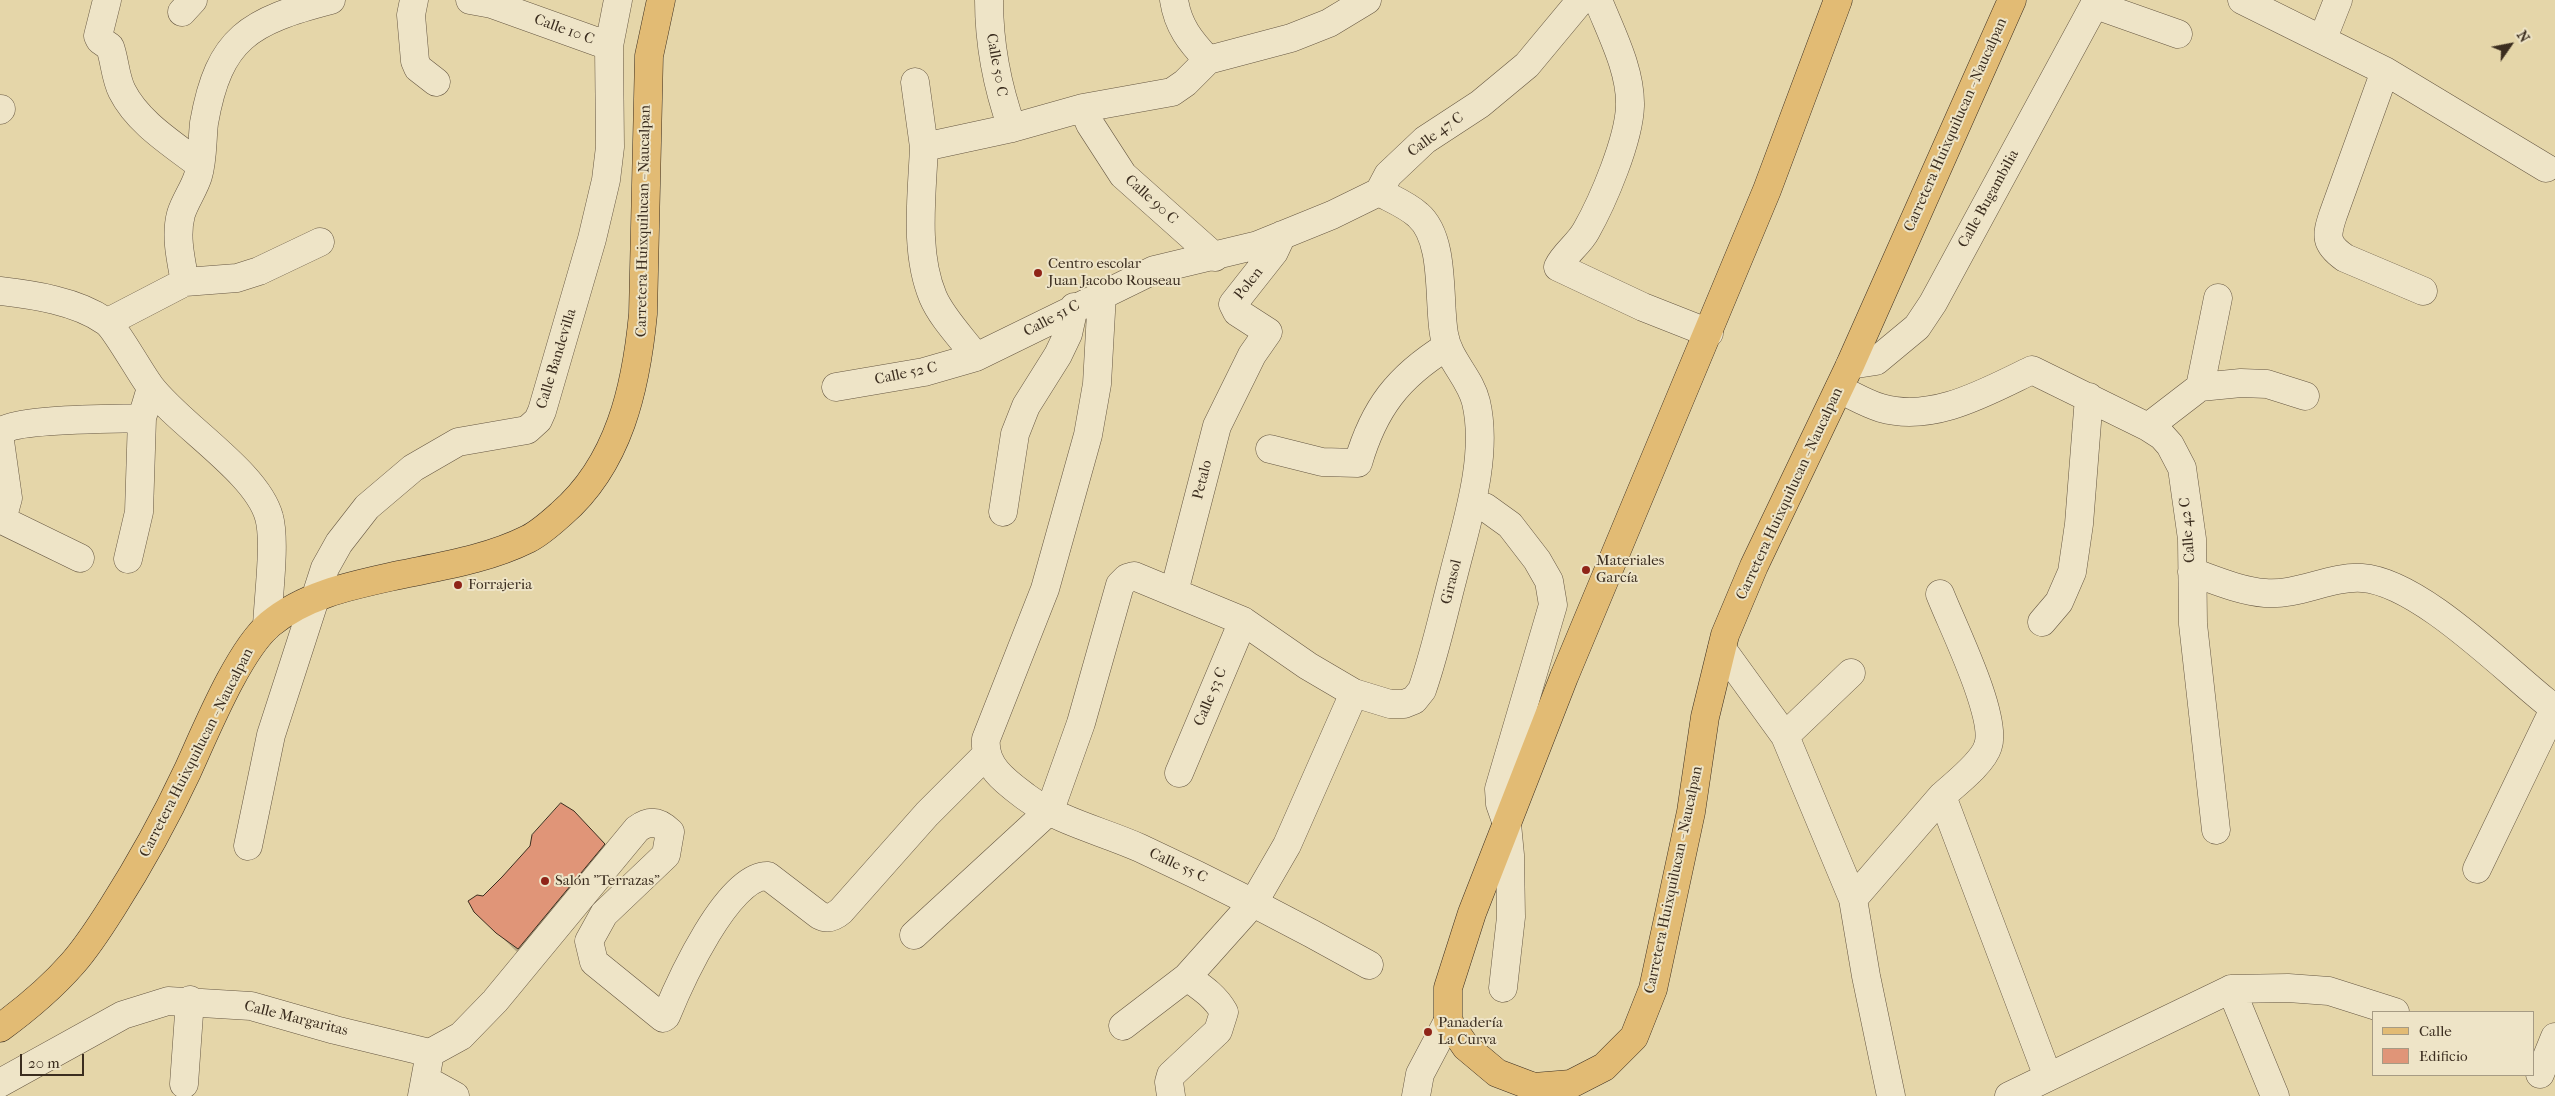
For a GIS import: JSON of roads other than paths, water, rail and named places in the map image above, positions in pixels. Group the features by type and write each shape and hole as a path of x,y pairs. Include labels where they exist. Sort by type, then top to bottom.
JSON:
{"main road":[{"name":"Carretera Huixquilucan - Naucalpan","path":"0,1028 52,986 89,944 132,877 172,803 234,674 267,626 284,613 316,597 358,584 471,560 529,539 567,509 584,492 604,464 616,438 633,389 640,346 643,314 649,56 661,0"},
{"path":"1448,1021 1448,988 1455,962 1507,824 1568,668 1767,190 1838,0"},
{"name":"Carretera Huixquilucan - Naucalpan","path":"1448,1021 1466,1047 1497,1073 1534,1088 1571,1084 1604,1067 1634,1037 1653,989 1691,812 1705,717 1722,649 1754,566 1850,364 2012,0"}],"street":[{"path":"107,0 98,36 100,40 110,47 114,71 122,91 143,119 200,166"},
{"path":"414,0 411,15 415,62 418,68 436,82"},
{"name":"Calle Bandevilla","path":"248,846 271,735 325,568 340,543 367,507 413,468 458,442 527,430 538,420 578,292 606,180 610,148 609,46 618,0"},
{"name":"Calle 50 C","path":"989,0 991,50 1002,101 1012,128"},
{"path":"1174,0 1177,19 1182,30 1208,60"},
{"name":"Calle 47 C","path":"1379,192 1388,175 1425,140 1480,104 1527,65 1581,0"},
{"path":"1598,0 1622,60 1630,105 1628,129 1585,233 1558,267 1643,307 1709,333"},
{"path":"2242,0 2323,38 2386,71 2546,168"},
{"path":"2323,38 2338,0"},
{"path":"185,282 180,251 181,215 198,177 210,91 218,68 233,46 258,25 325,1"},
{"name":"Calle 10 C","path":"485,1 609,46"},
{"path":"2096,2 2178,34"},
{"name":"Calle Bugambilia","path":"1850,364 1876,361 1917,327 1933,302 2096,2"},
{"path":"924,147 1012,128 1083,108 1172,92 1185,83 1208,60 1291,38 1329,23 1362,5"},
{"path":"2386,71 2333,214 2328,237 2335,251 2345,258 2423,291"},
{"path":"915,82 924,147 920,233 929,285 939,307 976,357"},
{"name":"Calle 90 C","path":"1083,108 1090,124 1123,175 1214,257"},
{"path":"1214,257 1258,245 1332,215 1379,192 1420,216 1432,236 1442,288 1443,327 1446,347 1422,362 1388,396 1365,440 1358,463 1322,462 1270,448"},
{"name":"Polen","path":"1243,372 1268,332 1237,312 1233,304 1274,252 1282,235"},
{"path":"108,322 185,282 237,278 259,271 320,242"},
{"name":"Calle 51 C","path":"976,357 1031,331 1074,307 1165,266 1214,257"},
{"path":"0,291 77,307 108,322 151,388 242,475 263,501 270,518 271,537 267,626"},
{"path":"455,1096 424,1088 430,1053 461,1036 495,1001 643,824 656,822 663,825 670,832 666,855 604,914 589,941 594,962 663,1018 666,1016 676,990 717,916 736,893 757,878 768,876 819,915 826,918 832,917 842,911 927,814 988,760 986,739 1045,589 1088,434 1097,384 1102,294"},
{"path":"2200,388 2218,298"},
{"path":"1003,512 1016,434 1026,406 1068,334 1074,307"},
{"name":"Girasol","path":"1050,810 1081,723 1120,585 1127,578 1134,576 1243,621 1308,666 1354,694 1390,704 1404,704 1414,700 1422,690 1430,668 1472,505 1478,469 1476,402 1446,347"},
{"name":"Calle 52 C","path":"836,387 924,372 976,357"},
{"name":"Calle 42 C","path":"1838,389 1881,408 1909,412 1943,408 2032,370 2148,427 2162,436 2170,445 2182,468 2192,539 2192,572 2266,593 2362,578 2384,582 2400,589 2450,621 2555,709"},
{"name":"Petalo","path":"1174,592 1217,426 1243,372"},
{"path":"2148,427 2200,388 2242,383 2267,384 2304,396"},
{"path":"128,559 139,512 142,418 151,388"},
{"path":"2042,622 2059,602 2072,572 2089,398"},
{"path":"0,432 10,427 54,421 142,418"},
{"path":"0,441 8,498 2,520 80,558"},
{"path":"1472,505 1485,507 1496,513 1510,525 1537,560 1549,581 1553,605 1499,789 1500,804 1507,824 1511,917 1503,988"},
{"path":"2192,572 2193,624 2216,830"},
{"path":"1853,899 1942,796 1984,755 1990,736 1986,712 1940,594"},
{"name":"Calle 53 C","path":"1179,774 1243,621"},
{"path":"1722,649 1785,736 1853,899 1866,976 1891,1096"},
{"path":"1785,736 1851,673"},
{"path":"1122,1026 1187,976 1254,902 1287,845 1354,694"},
{"path":"2477,869 2555,709"},
{"name":"Calle 55 C","path":"988,760 1027,798 1067,820 1115,837 1254,902 1369,964"},
{"path":"1942,796 2048,1077"},
{"path":"914,935 1050,810"},
{"path":"1171,1096 1168,1082 1171,1075 1218,1031 1224,1012 1207,992 1187,976"},
{"path":"2010,1096 2231,989 2288,988 2330,991 2392,1011"},
{"path":"2231,989 2275,1096"},
{"name":"Calle Margaritas","path":"0,1084 123,1014 168,1000 190,1000 251,1006 335,1030 430,1053"},
{"path":"184,1084 190,1000"},
{"path":"1416,1096 1420,1074 1448,1021"},
{"path":"2543,1075 2555,1037"}],"place":[{"name":"Centro escolar Juan Jacobo Rouseau","path":"1038,273"},
{"name":"Materiales García","path":"1586,570"},
{"name":"Forrajeria","path":"458,585"},
{"name":"Salón \"Terrazas\"","path":"545,881"},
{"name":"Panadería La Curva","path":"1428,1032"}]}
